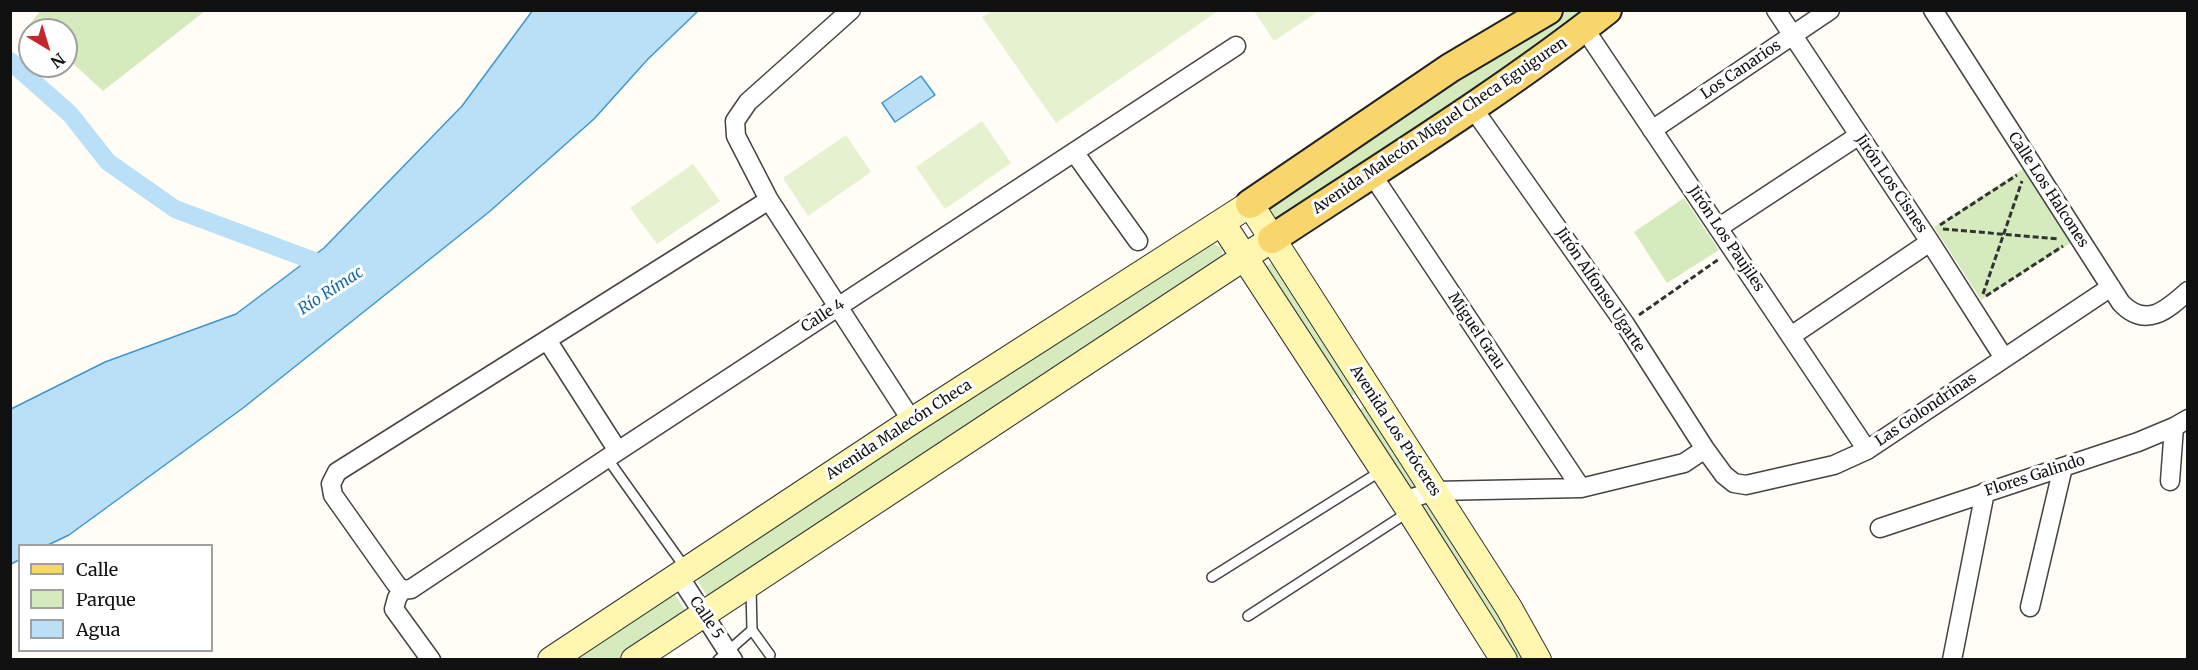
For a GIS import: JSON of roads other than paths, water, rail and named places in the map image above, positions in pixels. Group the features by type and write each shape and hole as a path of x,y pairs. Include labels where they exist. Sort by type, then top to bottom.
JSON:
{"main road":[{"path":"1250,204 1450,68 1548,10"},
{"name":"Avenida Malecón Miguel Checa Eguiguren","path":"1272,239 1472,106 1584,28 1606,10"},
{"name":"Avenida Malecón Checa","path":"551,660 912,421 1250,204"},
{"name":"Avenida Los Próceres","path":"1250,204 1509,608 1538,660"},
{"name":"Avenida Los Próceres","path":"1222,223 1407,506 1504,660"},
{"path":"634,660 1272,239"},
{"path":"1344,410 1371,393"}],"street":[{"path":"851,10 748,102 735,121 736,136 769,200 912,421"},
{"name":"Jirón Los Cisnes","path":"1776,10 2004,358"},
{"name":"Los Canarios","path":"1652,130 1830,10"},
{"name":"Calle Los Halcones","path":"1933,10 2127,310 2144,316 2154,315 2163,311 2187,291"},
{"name":"Jirón Los Paujiles","path":"1584,28 1867,450"},
{"name":"Calle 4","path":"407,589 1236,46"},
{"name":"Jirón Alfonso Ugarte","path":"1472,106 1625,324 1704,449 1724,475"},
{"path":"1718,228 1858,136"},
{"path":"1074,152 1137,241"},
{"name":"Miguel Grau","path":"1371,174 1581,488"},
{"path":"431,660 394,609 397,598 407,589 396,584 333,495 331,483 337,472 769,200"},
{"path":"1791,336 1930,242"},
{"name":"Las Golondrinas","path":"1724,475 1734,483 1746,485 1834,465 1867,450 2111,287"},
{"path":"547,340 613,454"},
{"path":"2169,481 2181,423"},
{"name":"Flores Galindo","path":"1880,528 2138,442 2181,423"},
{"path":"1407,506 1434,491 1581,488 1684,463 1704,449"},
{"path":"2030,607 2063,467"},
{"path":"1952,660 1985,492"},
{"name":"Calle 5","path":"683,573 727,657"}],"lane":[{"path":"613,454 683,573"},
{"path":"1212,577 1383,469"},
{"path":"1248,616 1407,506"},
{"path":"751,582 753,630 770,655"},
{"path":"727,657 753,630"}],"water":[{"name":"Río Rímac","path":"533,10 698,11 648,59 594,119 489,212 243,408 69,535 50,544 18,544 18,560 11,564 11,409 105,362 236,314 324,248 462,106"},
{"path":"921,76 935,95 895,122 882,103"}],"waterway":[{"path":"10,61 70,114 108,162 175,209 330,267"}]}
